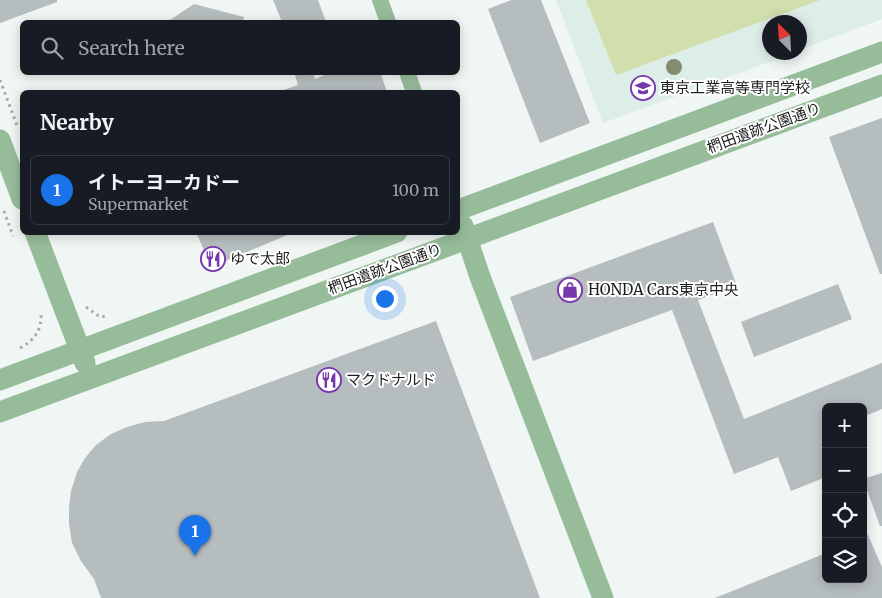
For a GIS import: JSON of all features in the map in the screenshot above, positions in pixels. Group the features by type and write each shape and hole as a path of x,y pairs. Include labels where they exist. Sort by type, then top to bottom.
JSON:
{"street":[{"path":"380,0 387,20"},
{"name":"椚田遺跡公園通り","path":"460,210 882,52"},
{"path":"408,75 413,90"},
{"name":"椚田遺跡公園通り","path":"0,412 882,85"},
{"path":"1,146 20,194"},
{"path":"460,217 480,278 602,598"},
{"path":"36,235 90,378"},
{"name":"椚田遺跡公園通り","path":"0,380 388,235"}],"path":[{"path":"0,80 19,131"},
{"path":"3,211 14,238"},
{"path":"84,306 100,317 108,316"},
{"path":"18,350 33,341 42,322 41,309"}],"shaded area":[{"name":"東京工業高等専門学校","path":"556,0 882,0 882,19 807,47 807,15 762,15 762,60 774,60 603,123"}],"green space":[{"path":"586,0 820,0 779,15 762,15 762,21 616,75"}],"building":[{"path":"0,0 57,0 57,2 0,23"},
{"path":"273,0 318,0 325,20 281,20"},
{"path":"511,0 541,0 590,123 540,143 488,9"},
{"path":"194,4 244,17 243,20 170,20"},
{"path":"295,75 314,75 315,79 325,75 381,75 386,90 283,90 298,85"},
{"path":"882,118 882,274 880,274 829,137"},
{"path":"713,222 737,286 698,300 744,419 882,363 882,409 867,415 867,403 822,403 822,479 791,491 778,457 734,474 672,310 533,361 510,297"},
{"path":"197,235 287,235 211,267"},
{"path":"838,284 852,319 754,357 741,322"},
{"path":"436,321 540,598 101,598 94,579 81,561 72,543 69,524 71,491 77,472 85,458 96,445 111,434 127,427 145,422 164,421"},
{"path":"882,473 882,526 880,526 867,490 867,478"},
{"path":"867,533 882,567 882,598 715,598 822,555 822,583 867,583"}],"place":[{"name":"東京工業高等専門学校","path":"643,88"},
{"name":"ゆで太郎","path":"213,259"},
{"name":"HONDA Cars東京中央","path":"570,290"},
{"name":"マクドナルド","path":"329,380"},
{"name":"イトーヨーカドー","path":"195,556"}]}
